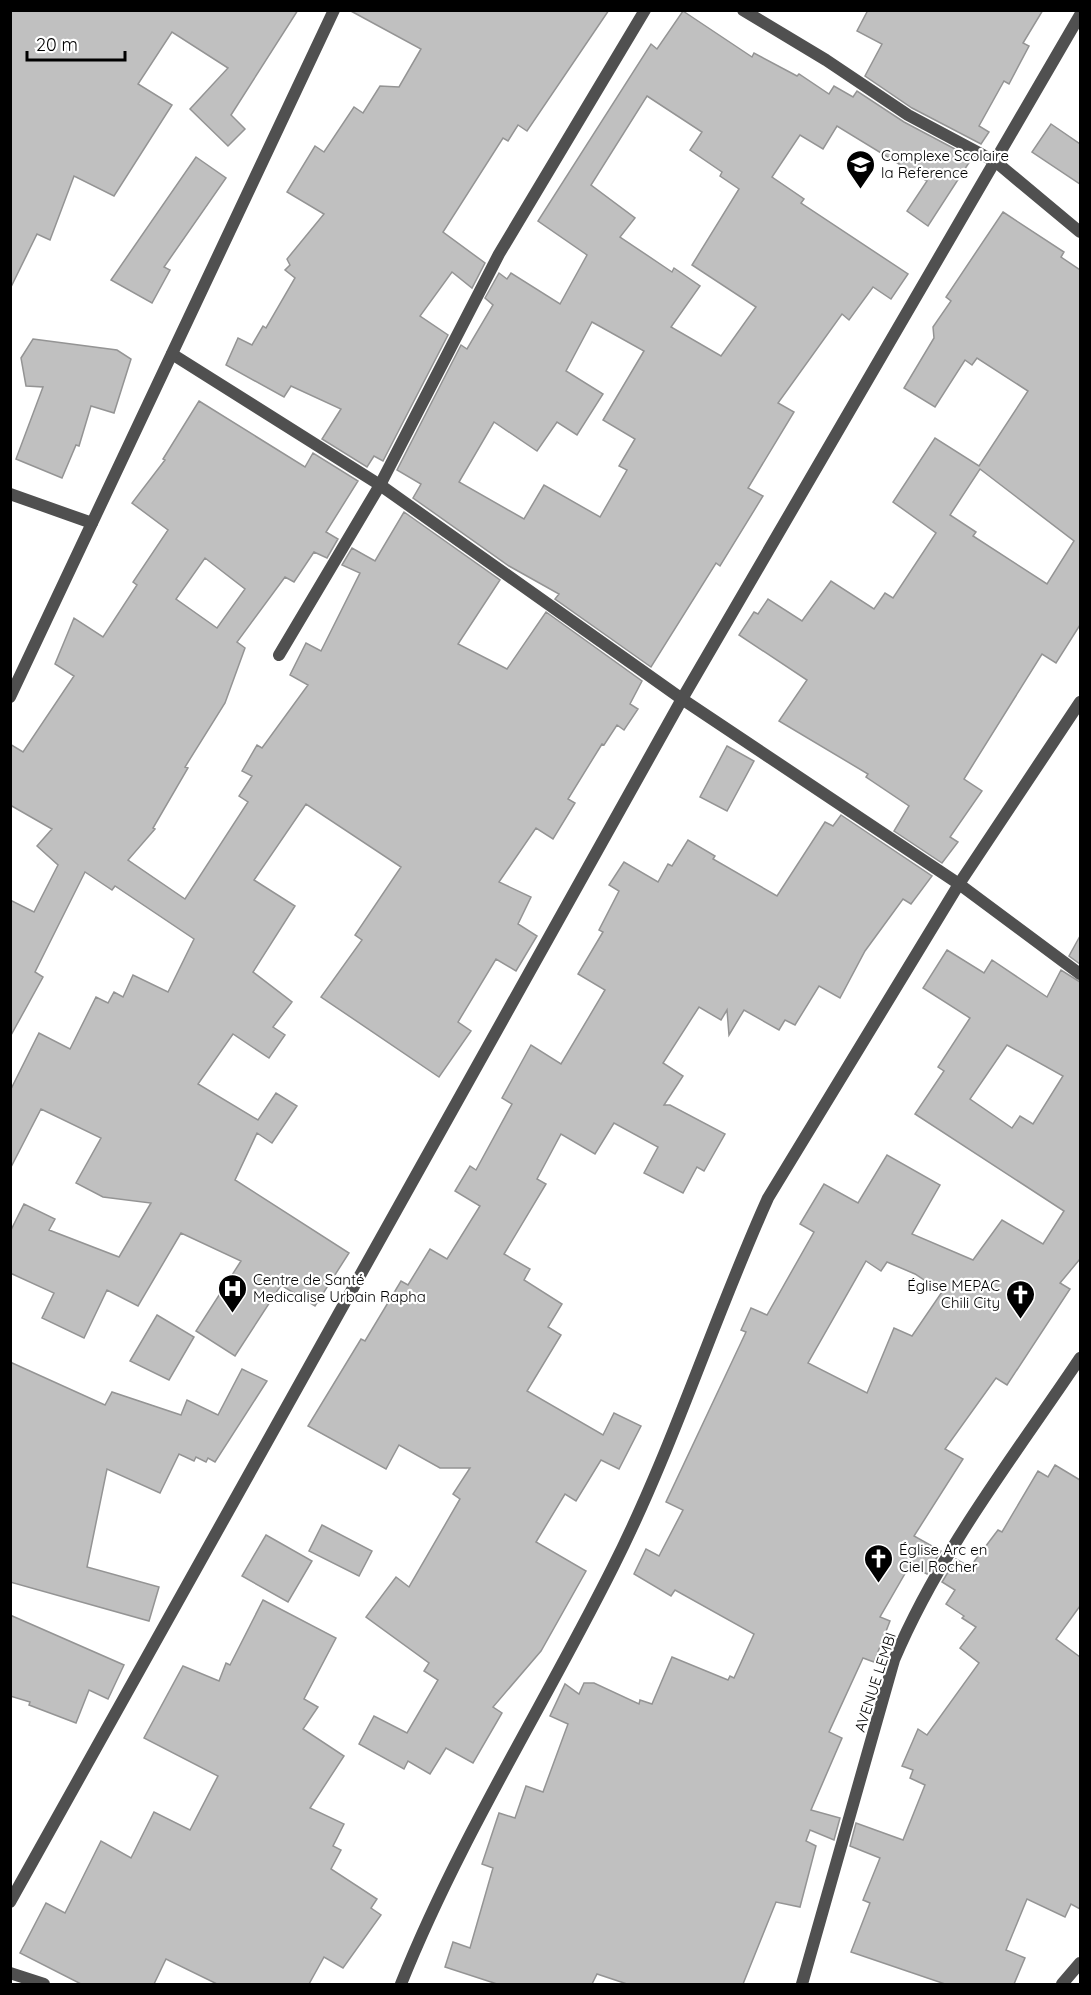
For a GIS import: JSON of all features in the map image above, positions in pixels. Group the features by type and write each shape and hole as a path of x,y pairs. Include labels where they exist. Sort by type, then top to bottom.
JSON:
{"street":[{"path":"10,697 334,10"},
{"path":"279,655 380,485 499,254 645,10"},
{"path":"743,10 825,60 908,115 996,162 1080,231"},
{"path":"10,1902 682,699 1080,15"},
{"path":"172,354 380,485 682,699 959,884 1080,974"},
{"path":"10,494 92,523"},
{"path":"401,1984 465,1841 613,1567 631,1529 768,1198 959,884 1080,702"},
{"name":"AVENUE LEMBI","path":"802,1984 894,1660 931,1581 1080,1358"},
{"path":"1062,1984 1080,1963"},
{"path":"10,1972 44,1984"}],"building":[{"path":"10,10 298,10 231,115 245,129 228,146 190,109 228,68 172,32 138,84 172,105 114,196 74,176 50,240 37,234 10,289"},
{"path":"349,10 609,10 527,131 518,125 508,141 503,138 443,232 485,263 472,288 452,272 420,316 448,335 383,461 374,456 367,467 322,439 341,409 291,386 284,397 226,365 238,338 252,345 263,326 266,328 295,278 285,270 290,265 287,259 324,214 287,192 315,146 324,152 354,107 363,113 380,86 399,87 421,49"},
{"path":"868,10 1043,10 1023,43 1029,46 1009,84 1004,81 979,126 989,132 981,144 912,108 865,76 882,44 857,31"},
{"path":"683,11 752,57 754,53 797,76 799,74 829,94 834,86 853,97 857,91 904,122 972,158 928,226 907,211 927,181 837,126 823,149 800,135 772,177 804,199 801,203 908,274 891,299 873,287 849,320 842,314 778,403 794,412 748,488 763,496 720,566 716,563 651,667 555,599 559,594 509,566 413,498 421,484 397,470 461,345 467,349 493,305 485,298 499,273 507,279 511,273 560,304 587,255 538,221 651,44 657,49","holes":["647,96 702,132 690,150 722,172 720,176 739,189 692,265 756,307 721,356 671,327 700,286 674,268 672,272 620,237 635,218 591,185","592,322 644,351 603,420 635,439 619,466 627,470 600,517 544,485 524,519 459,482 494,422 537,451 557,422 577,435 603,394 566,371"]},
{"path":"1051,124 1080,144 1080,184 1032,152"},
{"path":"196,157 226,178 164,267 170,270 152,303 111,280"},
{"path":"1003,212 1064,252 1061,257 1080,270 1080,625 1056,663 1042,654 964,779 982,791 950,837 958,842 942,863 894,831 909,806 866,777 868,774 779,721 807,680 739,635 754,612 758,614 768,599 802,621 831,581 874,609 885,593 893,598 936,533 893,502 935,438 979,466 1028,391 977,358 972,365 965,360 935,407 904,388 934,338 933,327 951,301 946,297","holes":["980,469 1074,541 1047,584 973,536 976,532 950,515"]},
{"path":"33,339 117,350 131,359 114,413 91,406 79,446 76,445 62,478 16,459 43,387 26,386 21,358"},
{"path":"199,401 305,467 313,453 358,481 326,532 338,539 327,558 314,552 294,582 285,577 237,642 245,648 225,703 185,767 188,768 153,828 155,829 128,860 185,899 248,802 239,796 252,776 242,771 257,745 262,748 308,685 290,675 306,643 321,651 360,573 342,565 352,548 375,561 404,512 500,580 458,644 507,669 546,612 642,681 630,704 638,709 624,730 617,725 604,745 602,744 568,799 575,803 553,839 536,828 499,882 531,897 518,924 537,936 516,971 496,959 458,1022 471,1031 439,1077 321,997 362,940 355,935 401,867 306,804 254,880 295,906 253,972 292,1002 273,1027 285,1035 269,1058 233,1034 198,1084 258,1120 276,1093 297,1106 272,1143 257,1133 235,1180 349,1253 315,1306 281,1285 235,1356 196,1331 241,1261 181,1233 138,1306 107,1290 84,1338 42,1318 54,1293 10,1273 10,1232 24,1204 55,1219 49,1230 119,1257 151,1203 103,1197 76,1183 101,1138 41,1109 10,1169 10,1091 39,1033 70,1049 96,997 108,1003 114,992 123,997 133,975 168,992 194,939 115,886 112,890 85,872 35,972 43,977 10,1037 10,900 34,912 58,865 37,846 52,829 10,805 10,744 23,752 74,676 55,664 74,618 103,637 137,585 133,582 168,530 132,503 165,460 163,459","holes":["205,558 245,589 217,628 176,599"]},
{"path":"727,746 754,761 727,811 700,797"},
{"path":"841,815 932,876 911,904 903,899 865,951 840,998 819,986 795,1025 785,1020 779,1030 744,1010 729,1035 727,1010 721,1020 699,1007 663,1063 683,1076 664,1105 670,1105 725,1134 704,1171 697,1167 683,1193 644,1173 658,1147 614,1123 595,1154 561,1134 537,1179 546,1184 504,1254 530,1269 524,1280 562,1304 548,1327 561,1335 527,1391 603,1435 614,1413 641,1426 619,1469 601,1460 576,1501 565,1494 536,1542 586,1571 541,1651 493,1707 502,1713 473,1763 446,1748 430,1774 408,1761 404,1769 359,1744 374,1716 407,1733 438,1680 424,1671 429,1663 366,1617 396,1577 409,1587 460,1499 453,1494 470,1468 440,1468 399,1445 386,1469 308,1426 361,1339 365,1341 401,1281 408,1285 430,1249 447,1259 480,1206 455,1191 470,1166 476,1170 512,1104 502,1098 531,1045 561,1064 605,990 578,974 603,932 599,930 619,891 609,885 624,862 658,882 668,864 672,866 688,840 715,856 713,859 777,896 825,822 833,826"},
{"path":"1080,936 1080,964 1069,956"},
{"path":"947,950 984,973 992,960 1047,997 1061,970 1080,982 1080,1259 1060,1283 1070,1289 1007,1385 996,1378 945,1449 963,1459 914,1536 941,1551 927,1574 910,1565 880,1617 890,1621 874,1662 863,1658 829,1732 842,1738 811,1810 840,1818 834,1840 810,1830 806,1841 816,1846 800,1907 776,1902 743,1984 627,1984 597,1974 592,1984 497,1984 445,1967 453,1942 470,1948 493,1868 482,1864 499,1813 515,1818 526,1786 543,1792 568,1724 550,1716 565,1684 579,1694 584,1683 594,1683 639,1704 640,1700 652,1704 672,1657 728,1680 730,1676 734,1678 754,1634 675,1590 671,1596 634,1574 646,1549 659,1556 683,1510 666,1502 746,1332 741,1330 751,1308 767,1315 814,1232 800,1224 824,1184 858,1203 887,1155 940,1185 912,1234 973,1260 1002,1220 1043,1244 1064,1211 915,1114 944,1071 938,1067 970,1018 923,988","holes":["1007,1045 1063,1076 1033,1124 1020,1116 1012,1128 970,1099","866,1261 881,1271 887,1262 915,1274 942,1292 912,1336 894,1328 867,1393 808,1363"]},
{"path":"157,1315 194,1337 169,1380 130,1361"},
{"path":"10,1362 105,1405 112,1392 181,1415 187,1400 218,1415 242,1369 267,1381 215,1462 208,1458 206,1462 196,1457 194,1461 179,1454 160,1493 107,1469 87,1567 159,1587 149,1621 10,1582"},
{"path":"1055,1465 1080,1480 1080,1606 1056,1639 1080,1657 1080,1909 1071,1904 1065,1917 1027,1899 1006,1950 1025,1958 1014,1984 945,1984 851,1952 870,1903 863,1900 880,1858 850,1846 856,1823 903,1840 925,1785 910,1778 913,1770 902,1766 918,1729 927,1735 979,1663 960,1648 976,1627 946,1604 955,1590 942,1582 956,1559 970,1567 998,1530 1002,1532 1038,1471 1048,1477"},
{"path":"322,1525 372,1551 359,1576 309,1551"},
{"path":"266,1535 312,1561 288,1602 242,1576"},
{"path":"263,1600 336,1638 304,1699 318,1707 303,1729 344,1756 310,1808 344,1824 333,1846 341,1850 331,1869 377,1899 371,1908 381,1915 343,1968 324,1957 309,1984 217,1984 166,1959 154,1984 81,1984 20,1953 46,1903 65,1913 101,1841 131,1858 154,1812 190,1830 218,1776 144,1738 183,1666 219,1681 226,1663 230,1665"},
{"path":"10,1615 124,1665 108,1699 89,1690 76,1723 29,1705 30,1702 10,1696"}],"place":[{"name":"Complexe Scolaire la Reference","path":"860,190"},
{"name":"Centre de Santé Medicalise Urbain Rapha","path":"232,1314"},
{"name":"Église MEPAC Chili City","path":"1021,1320"},
{"name":"Église Arc en Ciel Rocher","path":"878,1584"}]}
